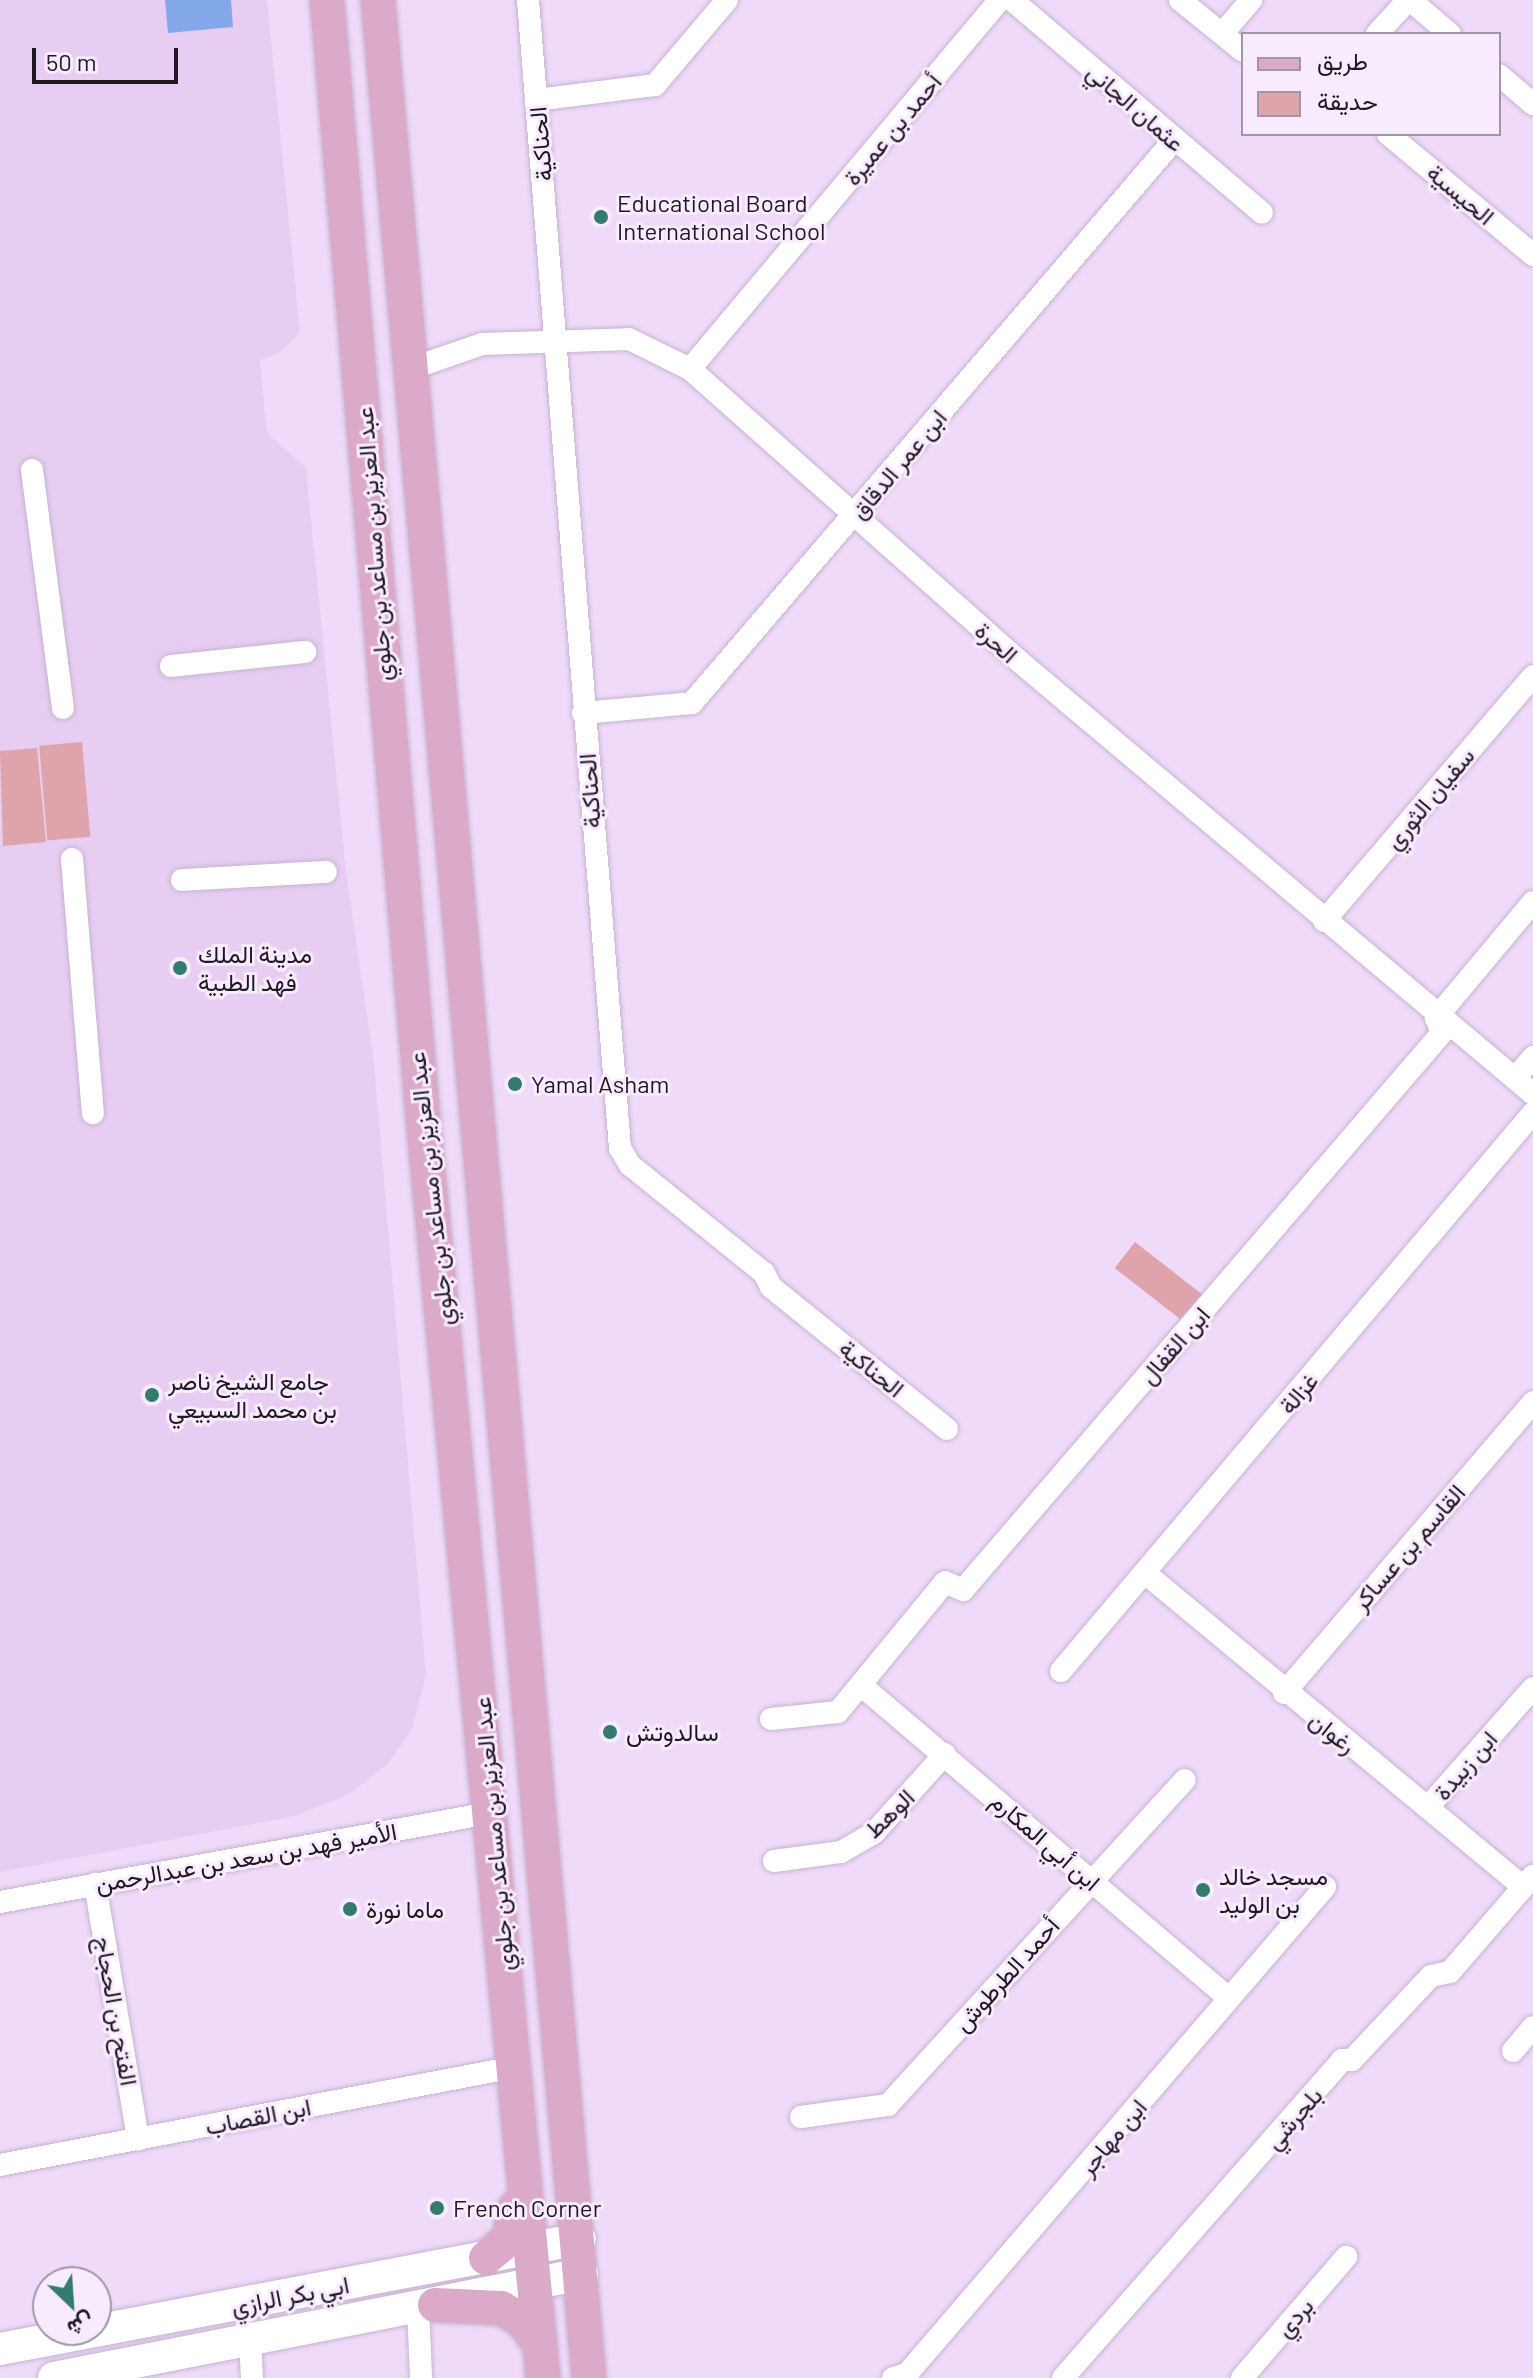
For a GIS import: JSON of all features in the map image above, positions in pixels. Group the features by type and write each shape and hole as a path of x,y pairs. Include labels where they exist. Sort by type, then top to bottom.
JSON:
{"main road":[{"name":"عبد العزيز بن مساعد بن جلوي","path":"327,0 423,1118 492,1813 542,2362"},
{"name":"عبد العزيز بن مساعد بن جلوي","path":"378,0 536,1826 580,2239 589,2378"},
{"path":"486,2258 509,2239 515,2209 526,2199"},
{"path":"427,2306 501,2308 522,2320 542,2362"}],"street":[{"name":"الحناكية","path":"528,0 558,342 583,713 622,1154 764,1273 771,1287 947,1429"},
{"path":"536,100 655,85 727,0"},
{"name":"أحمد بن عميرة","path":"690,369 1000,0"},
{"name":"عثمان الجاني","path":"1012,0 1262,213"},
{"path":"1180,0 1241,49"},
{"path":"1222,34 1251,0"},
{"path":"1379,32 1409,0 1448,32"},
{"path":"1501,77 1533,104"},
{"name":"الحيسية","path":"1390,136 1533,255"},
{"name":"ابن عمر الدقاق","path":"583,713 692,703 1174,140"},
{"name":"الحرة","path":"410,369 482,344 629,339 690,369 1020,662 1436,1018 1533,1094"},
{"path":"32,470 63,708"},
{"path":"171,666 305,652"},
{"name":"سفيان الثوري","path":"1324,921 1533,676"},
{"path":"72,859 93,1113"},
{"path":"182,880 326,872"},
{"name":"ابن القفال","path":"771,1719 838,1712 945,1582 963,1590 1442,1033 1436,1018 1533,902"},
{"path":"1515,1078 1533,1057"},
{"name":"غزالة","path":"1061,1671 1533,1113"},
{"name":"القاسم بن عساكر","path":"1284,1693 1533,1402"},
{"name":"رغوان","path":"1145,1573 1284,1693 1528,1882"},
{"name":"ابن أبي المكارم","path":"862,1686 1228,1998"},
{"name":"ابن زبيدة","path":"1429,1806 1533,1688"},
{"name":"الوهط","path":"774,1861 841,1852 874,1833 945,1754"},
{"name":"أحمد الطرطوش","path":"801,2117 888,2105 1091,1879 1185,1780"},
{"name":"الأمير فهد بن سعد بن عبدالرحمن","path":"0,1902 492,1813"},
{"name":"بلجرشي","path":"1063,2378 1342,2060 1352,2060 1431,1976 1450,1972 1528,1882"},
{"name":"الفتح بن الحجاج","path":"95,1884 138,2139"},
{"name":"ابن مهاجر","path":"893,2378 907,2374 1325,1887"},
{"path":"1513,2051 1533,2027"},
{"name":"ابن القصاب","path":"0,2165 515,2067"},
{"name":"ابي بكر الرازي","path":"54,2378 427,2306 534,2265 580,2239"},
{"name":"بردي","path":"1242,2378 1346,2257"},
{"name":"ابي بكر الرازي","path":"0,2349 486,2258 582,2274"},
{"path":"421,2378 427,2306"},
{"path":"250,2340 252,2378"}],"shaded area":[{"name":"مدينة الملك فهد الطبية","path":"0,0 267,0 300,332 280,353 260,360 265,414 267,433 306,468 346,872 374,1063 426,1675 412,1729 387,1765 349,1794 295,1816 0,1872"}],"green space":[{"path":"82,742 90,837 47,840 39,746"},
{"path":"37,748 46,842 3,846 0,751"},
{"path":"1135,1242 1204,1296 1183,1322 1115,1268"}],"water":[{"path":"165,0 231,0 233,27 168,33"}],"place":[{"name":"Educational Board International School","path":"601,217"},
{"name":"مدينة الملك فهد الطبية","path":"180,968"},
{"name":"Yamal Asham","path":"515,1084"},
{"name":"جامع الشيخ ناصر بن محمد السبيعي","path":"152,1395"},
{"name":"سالدوتش","path":"610,1732"},
{"name":"مسجد خالد بن الوليد","path":"1203,1890"},
{"name":"ماما نورة","path":"350,1909"},
{"name":"French Corner","path":"437,2208"}]}
